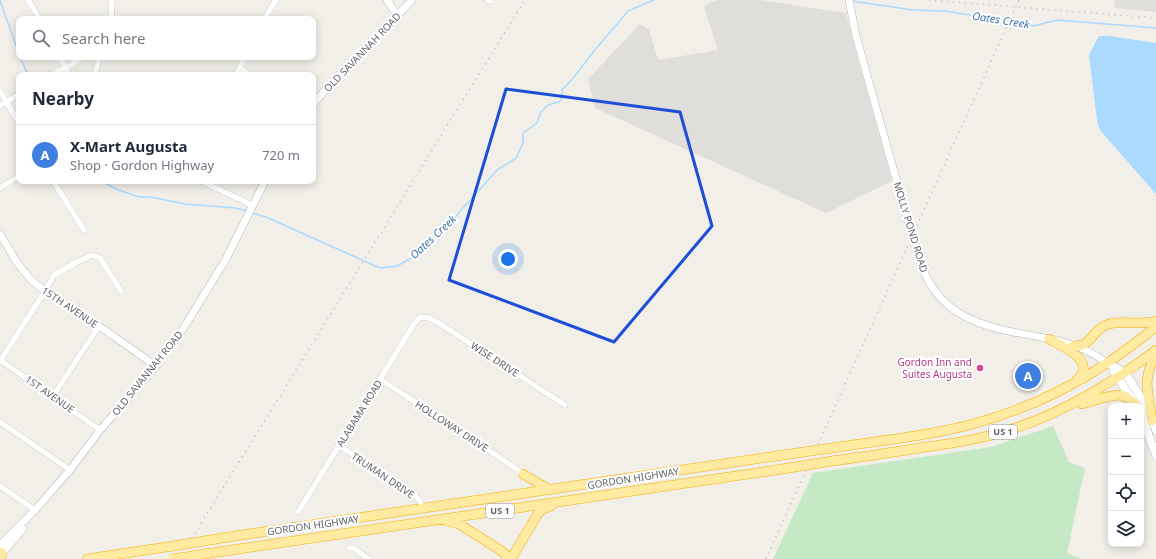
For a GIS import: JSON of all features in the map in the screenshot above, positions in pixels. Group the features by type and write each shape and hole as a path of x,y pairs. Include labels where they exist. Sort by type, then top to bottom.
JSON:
{"highway":[{"path":"1073,346 1080,346 1088,343 1097,330 1108,324 1156,321"},
{"name":"GORDON HIGHWAY","path":"87,559 936,432 971,424 1014,411 1071,385 1107,363 1156,327"},
{"path":"1049,339 1075,354 1081,360 1083,369 1082,375 1071,385"},
{"name":"GORDON HIGHWAY","path":"172,559 776,470 980,438 1026,425 1070,405 1097,391 1156,350"},
{"path":"1152,421 1148,398 1147,378 1152,362 1156,356"},
{"path":"1070,405 1083,404 1121,395 1125,396 1133,403"},
{"path":"522,474 550,490"},
{"path":"515,496 526,484 522,474"},
{"path":"511,559 539,512 543,508 561,501"},
{"path":"438,520 459,524 500,550 505,554 507,559"}],"main road":[{"path":"1107,363 1121,375 1142,398 1156,430"},
{"path":"1121,375 1135,403"},
{"path":"1144,423 1156,455"}],"street":[{"path":"28,0 38,16"},
{"path":"111,16 112,0"},
{"path":"266,16 276,0"},
{"path":"387,0 397,16"},
{"name":"OLD SAVANNAH ROAD","path":"316,101 330,84 412,0"},
{"name":"MOLLY POND ROAD","path":"849,0 856,36 912,236 921,263 930,282 940,295 964,317 989,327 1049,339 1073,346 1092,353 1107,363"},
{"path":"61,60 67,72"},
{"path":"58,72 79,60"},
{"path":"96,72 98,60"},
{"path":"238,72 244,60"},
{"path":"240,68 246,72"},
{"path":"0,91 16,118"},
{"path":"0,106 16,96"},
{"path":"0,188 16,178"},
{"path":"55,184 84,230"},
{"path":"206,184 249,210"},
{"name":"OLD SAVANNAH ROAD","path":"1,553 31,520 34,510 70,470 100,430 156,366 183,329 226,259 249,210 263,184"},
{"name":"15TH AVENUE","path":"0,234 16,261 30,279 45,291 156,366"},
{"path":"0,360 54,275 92,255 100,258 121,291"},
{"name":"ALABAMA ROAD","path":"298,512 414,324 417,320 423,317"},
{"name":"WISE DRIVE","path":"423,317 429,318 442,325 565,405"},
{"path":"53,396 98,326"},
{"name":"1ST AVENUE","path":"0,360 100,430"},
{"name":"HOLLOWAY DRIVE","path":"380,379 496,455 522,474"},
{"path":"0,422 70,470"},
{"name":"TRUMAN DRIVE","path":"338,445 414,494 420,501 422,508"},
{"path":"0,486 34,510"},
{"path":"349,548 353,548 369,559"}],"highlighted area":[{"path":"506,89 680,112 712,226 614,342 449,280"}],"shaded area":[{"path":"718,0 760,0 846,13 892,181 826,213 595,108 588,79 640,24 649,30 658,60 718,50 704,7 710,2"},
{"path":"1115,0 1156,0 1156,12 1114,8"}],"green space":[{"path":"1053,426 1069,462 1085,468 1067,553 1082,559 773,559 813,473 991,447"}],"water":[{"path":"1099,36 1110,36 1156,43 1156,194 1100,130 1097,120 1089,55"}],"waterway":[{"name":"Oates Creek","path":"0,0 16,45"},
{"name":"Oates Creek","path":"251,213 266,217 380,268 397,266 415,256 448,225 497,170 516,158 523,143 523,133 537,123 541,112 548,105 559,102 562,98 562,90 628,11 654,0"},
{"name":"Oates Creek","path":"852,1 913,10 944,11 1023,23 1033,26 1057,20 1156,28"},
{"name":"Oates Creek","path":"21,60 27,72"},
{"name":"Oates Creek","path":"107,184 116,189 139,197 151,197 185,204 235,208 248,211"}],"railway":[{"path":"179,559 525,0"},
{"path":"929,0 1156,18"},
{"path":"766,559 1019,0"}],"place":[{"name":"Gordon Inn and Suites Augusta","path":"980,368"},
{"name":"X-Mart Augusta","path":"1028,376"}]}
